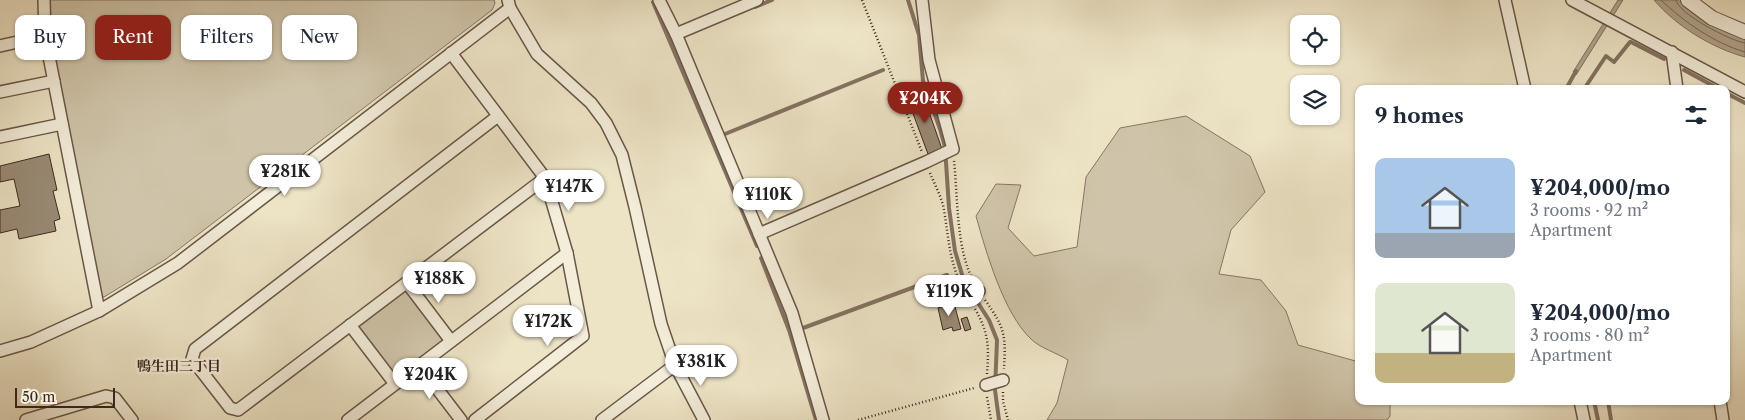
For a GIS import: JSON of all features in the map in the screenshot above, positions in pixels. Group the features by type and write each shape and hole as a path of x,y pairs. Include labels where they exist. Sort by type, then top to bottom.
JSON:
{"street":[{"path":"44,0 44,15"},
{"path":"659,0 676,34 792,313 823,420"},
{"path":"676,34 757,0"},
{"path":"759,234 954,149 929,60 922,0"},
{"path":"1505,0 1523,85"},
{"path":"1572,0 1745,92"},
{"path":"1688,0 1712,18 1745,32"},
{"path":"0,351 30,342 99,311 178,262 451,53 509,4 538,54 591,103 606,123 622,155 661,324 675,365 704,420"},
{"path":"0,46 15,43"},
{"path":"1672,52 1676,85"},
{"path":"451,53 545,178 567,253 583,336 475,420"},
{"path":"50,60 99,311"},
{"path":"0,92 54,81"},
{"path":"498,116 195,350 192,359 230,408 238,410 545,178"},
{"path":"0,137 62,124"},
{"path":"348,420 567,253"},
{"path":"406,283 451,340"},
{"path":"970,300 979,291"},
{"path":"350,326 395,384"},
{"path":"419,365 461,420"},
{"path":"602,420 675,365"},
{"path":"986,385 1003,380"},
{"path":"26,420 106,396 115,398 132,420"},
{"path":"1581,405 1584,420"},
{"path":"1721,405 1723,420"}],"path":[{"path":"862,0 944,208 949,251 957,277 984,324 989,347 986,385 992,420"},
{"path":"954,149 962,246 966,267 979,291 999,320 1005,342 1003,401 1008,420"},
{"path":"858,420 986,385"}],"shaded area":[{"path":"50,0 494,0 495,3 492,10 166,259 104,297 102,296 55,60 85,60 85,15 50,15"},
{"path":"1186,116 1250,156 1265,192 1231,230 1219,274 1261,280 1286,311 1298,345 1355,361 1355,405 1390,405 1390,416 1387,420 1047,420 1057,403 1068,360 1031,339 1012,314 997,282 976,216 996,184 1021,185 1008,228 1034,256 1077,247 1086,177 1120,128"},
{"path":"406,289 445,340 395,378 357,328"}],"water":[{"path":"1618,0 1623,0 1576,75 1573,72"},
{"path":"1654,0 1678,0 1726,32 1745,39 1745,57 1720,48 1695,35 1673,19"}],"building":[{"path":"923,95 942,149 928,154 908,100"},
{"path":"49,154 57,190 53,191 60,219 54,221 56,231 19,239 17,229 0,233 0,210 20,206 14,179 0,182 0,166"},
{"path":"954,303 961,329 953,331 952,327 943,330 938,308"},
{"path":"967,317 971,329 965,331 961,319"}],"waterway":[{"path":"755,7 772,0"},
{"path":"908,0 919,35 923,81 945,147 949,208 955,251 964,281 989,320 997,340 995,390 999,420"},
{"path":"653,2 757,246"},
{"path":"1587,85 1606,56 1614,62 1630,42"},
{"path":"1631,42 1664,59"},
{"path":"725,134 883,70"},
{"path":"1684,70 1712,85"},
{"path":"1568,85 1576,71"},
{"path":"1730,95 1745,103"},
{"path":"761,258 789,330 816,420"},
{"path":"803,328 947,275"},
{"path":"1595,405 1598,420"},
{"path":"1609,405 1611,420"}],"district":[{"name":"鴨生田三丁目","path":"179,366"}]}
